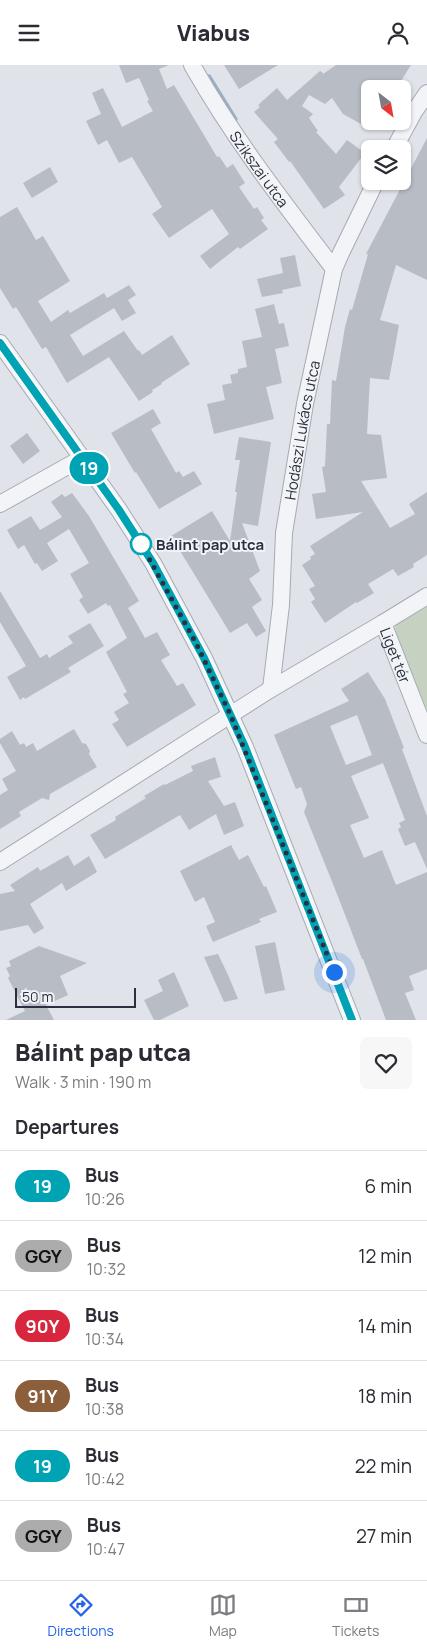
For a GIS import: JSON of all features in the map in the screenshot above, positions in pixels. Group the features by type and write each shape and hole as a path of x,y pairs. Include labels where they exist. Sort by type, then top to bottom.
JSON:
{"street":[{"name":"Szikszai utca","path":"192,65 222,117 334,269"},
{"path":"399,140 427,93"},
{"name":"Hodászi Lukács utca","path":"271,689 281,605 285,525 305,404 334,269 372,190"},
{"path":"0,343 119,510 153,563 204,658 231,716 352,1020"},
{"path":"0,504 82,458"},
{"name":"Liget tér","path":"427,597 383,623 427,735"},
{"path":"0,862 271,689 383,623"}],"green space":[{"path":"427,605 427,722 394,631 397,624"}],"building":[{"path":"119,65 169,65 159,69 167,89 174,85 217,157 219,156 227,168 233,164 245,183 239,187 254,209 257,207 264,218 261,220 268,229 240,249 238,247 210,269 200,256 229,234 212,209 169,238 152,214 162,207 132,157 119,163 107,140 98,145 86,121 101,114 92,93 103,88 122,127 153,111 147,101 149,100 139,78 126,83"},
{"path":"224,65 278,65 239,89"},
{"path":"336,65 411,65 402,80 361,80 361,124 343,114 332,98 325,104 309,95 302,106 313,114 309,118 318,131 316,132 336,154 347,140 361,150 361,158 339,187 345,195 324,209 274,142 278,139 254,112 260,107 258,105 277,88 287,100 320,71 323,74"},
{"path":"427,138 427,280 396,265 380,320 399,325 389,380 370,378 367,434 381,435 387,478 361,481 390,528 415,514 409,504 427,492 427,555 413,564 414,567 398,576 393,569 368,584 374,593 356,602 325,623 311,602 315,599 309,589 315,586 302,565 315,554 310,546 363,512 316,519 312,494 326,492 322,467 325,466 327,424 330,424 332,380 336,381 345,327 350,309 352,310 368,254 366,254 400,190 411,190 411,168"},
{"path":"50,167 58,182 32,198 23,183"},
{"path":"17,207 36,240 43,236 70,281 38,301 51,322 68,310 70,313 104,293 107,298 129,285 136,295 128,300 136,313 122,321 114,308 70,335 83,356 124,331 142,355 172,335 190,364 161,383 152,390 153,392 139,401 109,357 67,383 46,347 42,349 16,307 13,309 0,288 0,217"},
{"path":"295,255 301,286 282,290 283,293 262,297 257,279 283,273 280,258"},
{"path":"274,304 279,324 284,323 289,346 275,349 282,383 266,387 274,419 214,434 207,404 225,400 222,385 232,383 230,375 238,373 238,369 247,367 242,341 262,337 255,309"},
{"path":"153,409 161,423 151,429 176,473 179,471 183,477 194,471 202,484 159,509 111,433"},
{"path":"27,433 40,451 23,464 10,446"},
{"path":"239,437 271,442 258,526 242,523 260,571 249,579 262,600 252,607 266,631 256,637 247,623 230,633 171,536 212,511 230,541 240,460 235,460"},
{"path":"72,493 89,516 139,601 128,608 145,638 157,632 170,655 161,660 177,686 183,683 196,705 127,747 112,724 119,720 114,712 129,703 123,694 127,692 106,652 127,638 110,605 108,606 106,603 88,614 79,600 83,597 70,574 89,563 69,529 47,543 58,561 42,571 37,563 35,564 24,545 18,549 7,530 31,516 40,530 62,517 51,502 62,494 65,497"},
{"path":"0,591 40,658 47,654 49,658 73,643 68,636 90,623 104,646 68,668 71,672 25,699 24,697 20,700 7,677 26,666 0,622"},
{"path":"368,672 385,699 427,816 427,869 415,842 405,846 398,829 401,827 399,823 405,820 383,763 351,776 369,818 350,825 364,858 382,850 396,885 427,872 427,969 409,976 414,990 405,993 416,1020 386,1020 304,812 307,804 301,787 296,789 274,735 349,701 341,689","holes":["357,715 372,755 346,765 330,726"]},
{"path":"74,729 82,743 86,744 90,751 89,754 97,767 50,794 49,800 42,798 19,812 21,816 0,829 0,795 8,790 2,779 16,771 0,743 0,739 12,731 20,745 24,743 26,747 33,743 37,751"},
{"path":"215,757 221,777 208,781 224,806 235,802 244,826 224,835 216,814 189,830 180,815 105,859 90,835 116,820 115,817 146,798 144,796 164,784 193,771 191,766"},
{"path":"231,845 239,860 248,855 264,887 266,886 277,912 259,919 261,922 213,942 206,926 215,922 204,897 195,902 180,871"},
{"path":"68,855 74,866 89,856 97,872 66,891 62,883 30,904 44,928 34,934 28,925 0,931 0,894 15,891 10,885 38,867 40,871"},
{"path":"275,942 285,990 265,994 255,946"},
{"path":"39,946 87,963 60,976 68,995 46,1005 54,1020 6,1020 25,1011 8,978 10,976 6,968 11,966 9,961"},
{"path":"218,954 238,999 224,1002 204,957"},
{"path":"174,972 189,1006 160,1020 154,1020 144,1000 163,991 158,980"}],"waterway":[{"path":"209,77 235,119"}],"bus line":[{"name":"19","path":"0,343 119,510 153,563 204,658 245,747 352,1020"}],"place":[{"name":"Bálint pap utca","path":"141,544"}],"route":[{"path":"141,544 153,563 218,687 245,747 334,972"}]}
